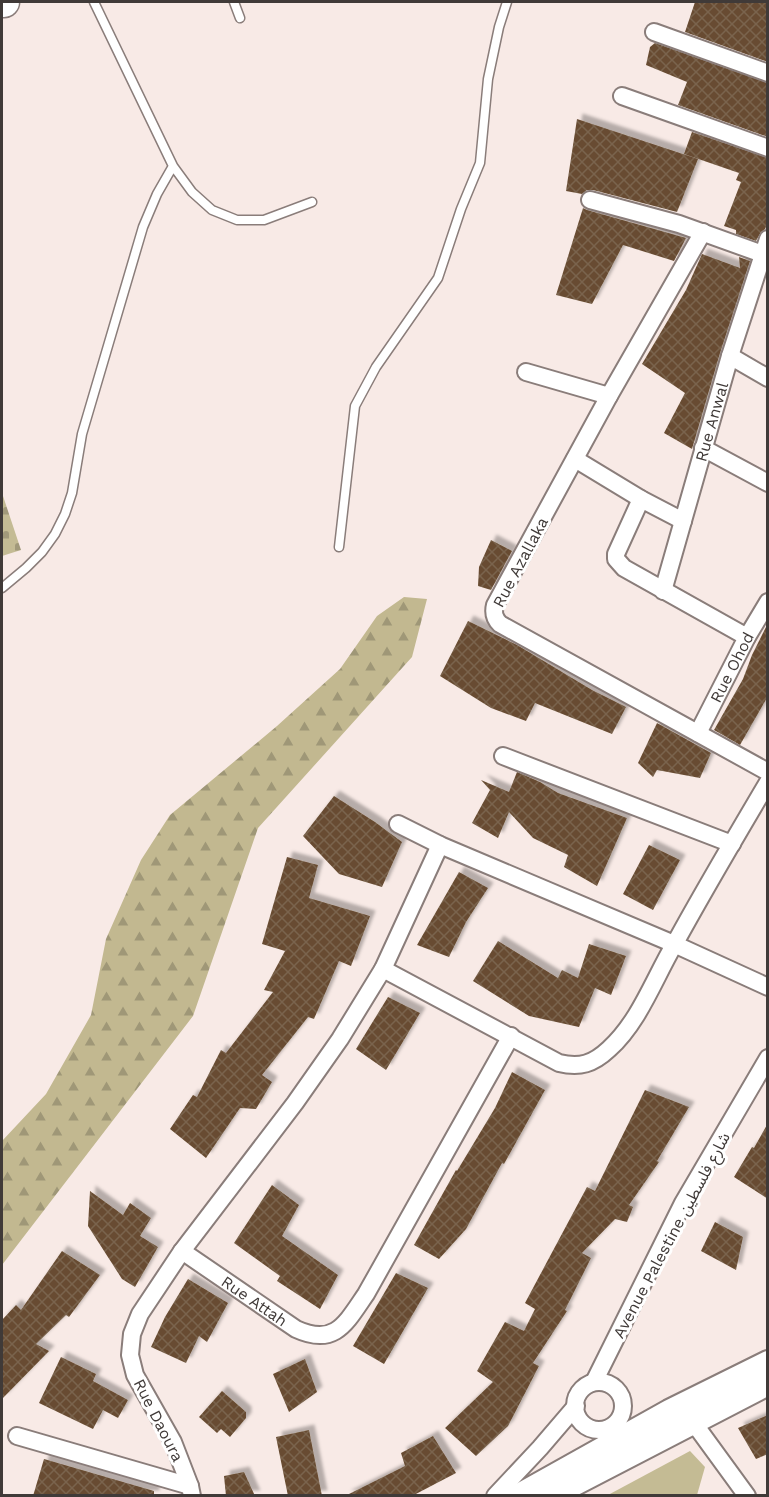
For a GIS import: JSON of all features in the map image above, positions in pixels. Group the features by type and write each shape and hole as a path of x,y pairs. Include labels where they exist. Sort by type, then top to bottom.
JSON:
{"main road":[{"path":"687,1413 768,1362"},
{"path":"517,1496 618,1441 768,1384"},
{"path":"552,1496 618,1441"}],"street":[{"path":"654,32 768,74"},
{"path":"622,96 768,148"},
{"path":"590,200 766,250"},
{"name":"Rue Azallaka","path":"703,232 609,396 495,605 494,616 500,624 768,772"},
{"name":"Rue Anwal","path":"663,591 730,356 766,250"},
{"path":"730,356 768,378"},
{"path":"526,372 609,396"},
{"path":"703,448 768,483"},
{"path":"575,459 641,499 683,521"},
{"path":"641,499 616,554 616,559 624,568 747,637"},
{"name":"Rue Ohod","path":"698,733 747,637 768,602"},
{"path":"503,756 732,844"},
{"path":"383,969 559,1063 582,1066 608,1050 627,1029 768,782"},
{"path":"398,824 440,845 674,944 768,987"},
{"path":"182,1251 295,1103 340,1039 383,969 440,845"},
{"name":"Rue Attah","path":"182,1251 296,1329 319,1336 343,1328 366,1294 511,1036"},
{"name":"Avenue Palestine شارع فلسطين","path":"576,1406 580,1391 594,1382 683,1203 766,1063"},
{"name":"Rue Daoura","path":"182,1251 140,1314 132,1334 130,1355 135,1375 173,1442 191,1491"},
{"path":"576,1406 578,1417 586,1425 618,1441 618,1421 623,1410 622,1399 616,1388 606,1383 594,1382"},
{"path":"495,1496 576,1406"},
{"path":"687,1413 747,1496"},
{"path":"17,1436 191,1491"}],"lane":[{"path":"94,2 173,166 192,192 213,210 237,220 264,220 312,201"},
{"path":"234,2 240,18"},
{"path":"339,547 355,406 376,367 438,278 461,209 480,163 488,79 507,2"},
{"path":"2,588 42,552 55,534 65,514 72,493 82,434 143,227 157,194 173,166"}],"green space":[{"path":"2,493 21,550 2,556"},
{"path":"404,597 427,599 412,657 258,828 193,1016 2,1265 2,1141 46,1094 91,1015 106,939 141,860 170,815 277,726 340,669 377,616"},
{"path":"690,1451 705,1467 697,1495 608,1495"}],"building":[{"path":"695,2 768,2 768,62 685,32"},
{"path":"655,43 768,83 768,137 678,105 687,82 646,65 650,47"},
{"path":"577,119 698,159 677,212 593,190 587,190 582,194 566,191"},
{"path":"692,132 768,158 768,222 756,241 736,234 736,230 724,226 741,182 736,180 739,173 684,154"},
{"path":"583,208 686,238 674,261 623,245 592,304 556,295"},
{"path":"702,254 740,268 739,257 750,261 692,449 664,433 685,393 642,364 686,290"},
{"path":"491,540 512,551 491,590 478,586 479,567"},
{"path":"468,621 517,645 592,690 626,707 612,734 535,703 526,721 491,708 440,676"},
{"path":"768,623 768,696 740,745 714,730 743,679"},
{"path":"657,723 711,753 700,778 657,770 653,777 638,763"},
{"path":"517,772 558,793 627,818 597,886 564,867 568,855 533,838 509,812 498,838 472,823 490,790 481,780 509,792"},
{"path":"334,796 402,842 382,887 339,874 303,836"},
{"path":"649,845 680,860 653,910 623,894"},
{"path":"287,857 318,865 309,898 370,916 351,966 339,961 314,1019 308,1017 262,1075 272,1082 256,1109 240,1108 206,1158 170,1129 193,1095 197,1097 221,1050 226,1053 273,992 264,990 285,951 262,944"},
{"path":"459,872 488,888 466,922 449,957 417,945"},
{"path":"498,941 558,978 562,970 578,978 589,944 626,956 611,995 595,988 579,1027 529,1016 473,981"},
{"path":"388,997 420,1013 386,1070 356,1049"},
{"path":"512,1072 545,1090 466,1229 439,1259 414,1245 456,1170 495,1108"},
{"path":"645,1090 689,1107 657,1161 659,1162 629,1205 633,1207 627,1222 615,1219 582,1253 591,1258 565,1310 567,1311 533,1363 539,1366 508,1426 476,1456 445,1428 493,1382 477,1371 505,1322 524,1331 535,1309 525,1303 587,1187 595,1191"},
{"path":"768,1123 768,1199 734,1177"},
{"path":"272,1185 299,1205 282,1236 338,1275 320,1309 277,1281 280,1276 234,1243"},
{"path":"90,1191 123,1215 130,1203 151,1218 140,1236 158,1247 135,1287 122,1279 88,1226"},
{"path":"715,1222 743,1237 736,1270 701,1251"},
{"path":"62,1251 100,1275 69,1317 66,1315 36,1344 49,1351 2,1399 2,1320 16,1305 21,1310"},
{"path":"396,1273 428,1288 384,1364 353,1346"},
{"path":"188,1279 228,1303 207,1342 199,1336 186,1363 151,1347 165,1317"},
{"path":"61,1357 96,1374 93,1381 128,1400 118,1418 103,1410 93,1429 39,1403"},
{"path":"305,1359 317,1392 289,1412 273,1374"},
{"path":"222,1391 246,1412 246,1418 230,1437 221,1429 217,1433 199,1417"},
{"path":"768,1415 768,1454 756,1459 738,1428"},
{"path":"309,1430 322,1496 288,1496 276,1437"},
{"path":"433,1436 456,1473 412,1496 345,1496 405,1466 401,1453"},
{"path":"44,1459 154,1491 154,1496 33,1496"},
{"path":"244,1472 255,1496 226,1496 224,1476"}]}
